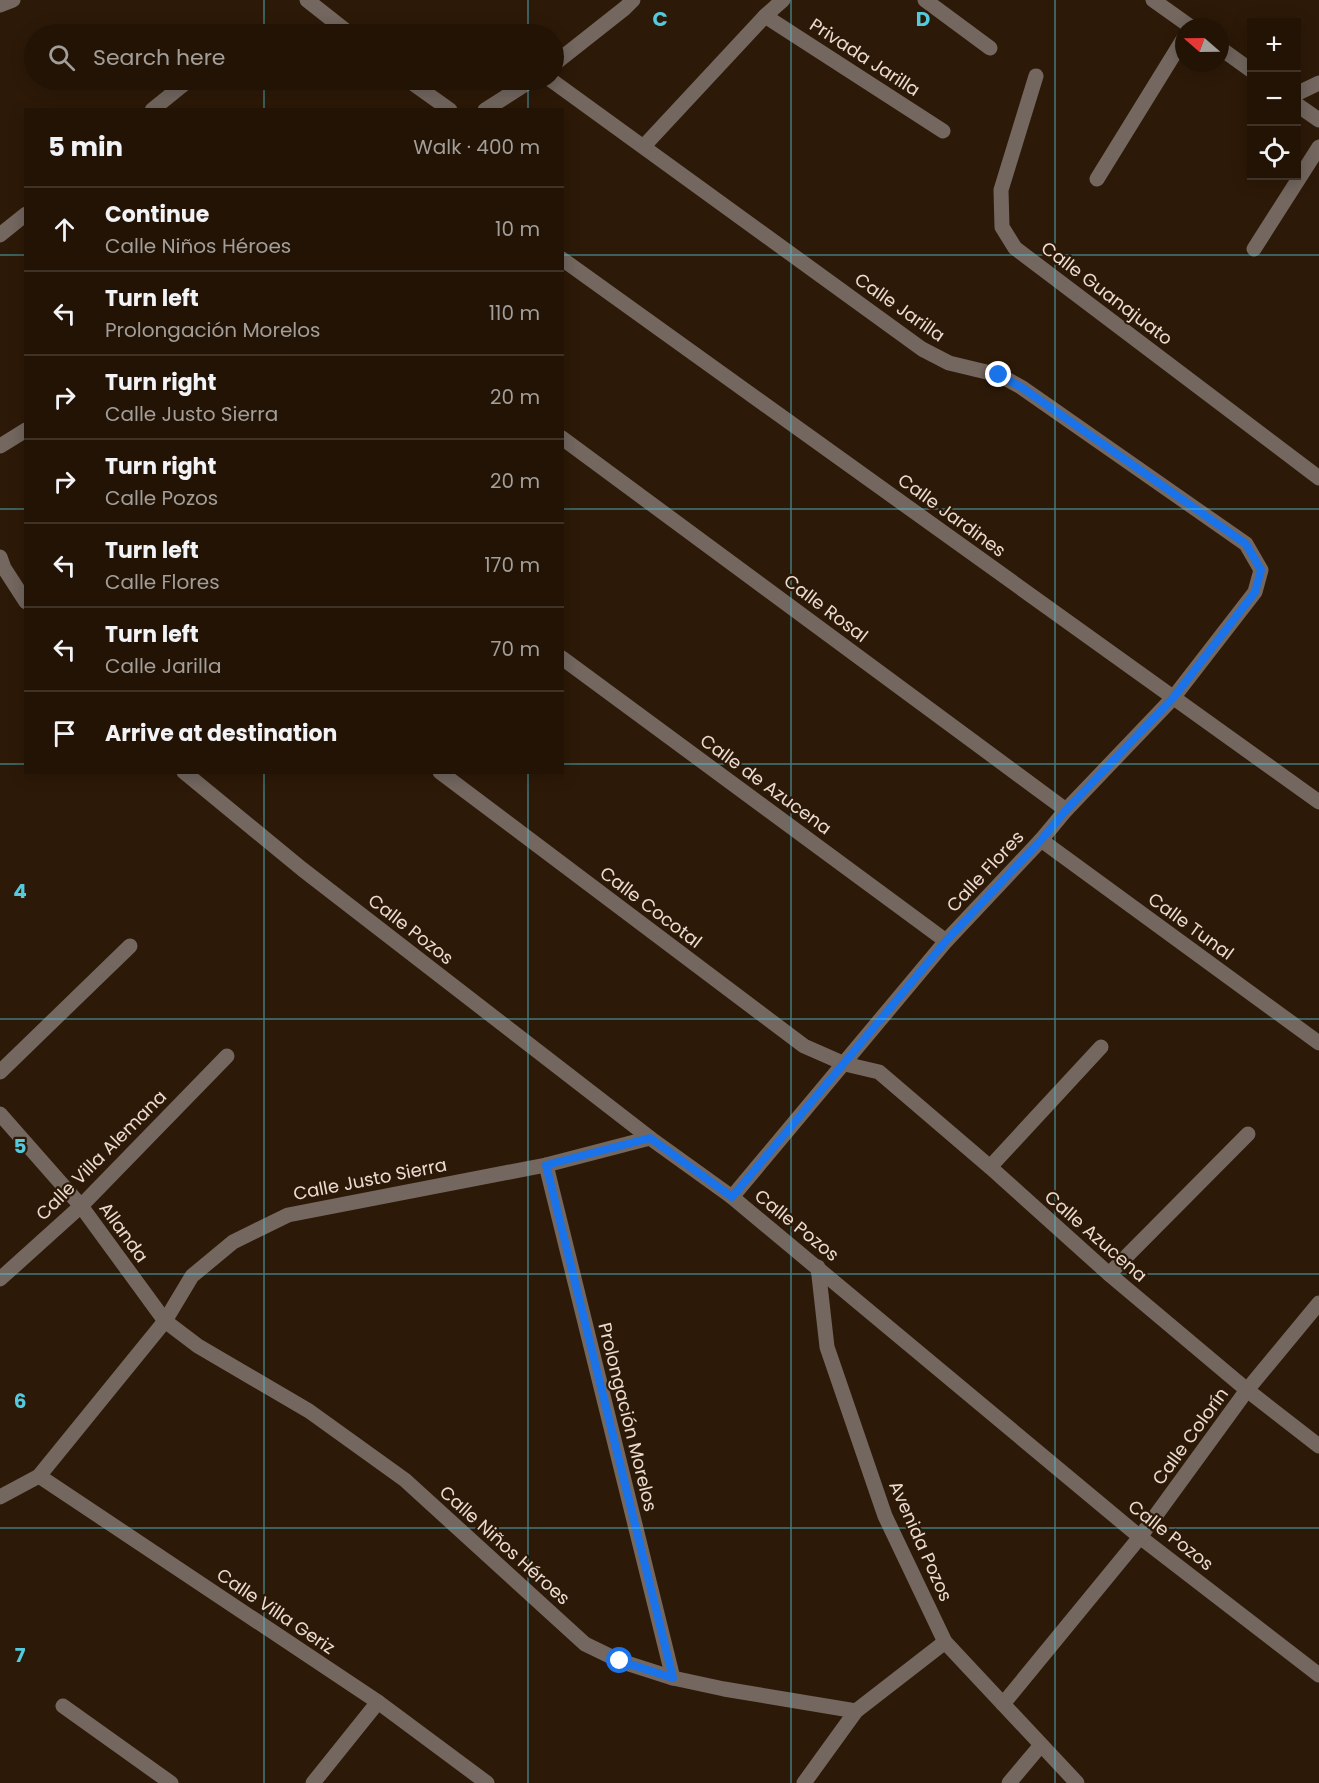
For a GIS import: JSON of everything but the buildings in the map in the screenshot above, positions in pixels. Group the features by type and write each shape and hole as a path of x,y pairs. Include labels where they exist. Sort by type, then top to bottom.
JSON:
{"street":[{"path":"0,5 13,0"},
{"path":"307,0 338,24"},
{"path":"644,146 765,16 783,0"},
{"path":"925,0 990,48"},
{"path":"1153,0 1178,18"},
{"path":"564,55 624,3"},
{"name":"Privada Jarilla","path":"765,16 943,131"},
{"path":"1097,179 1175,53"},
{"path":"1229,55 1247,68"},
{"name":"Calle Guanajuato","path":"1036,76 1001,190 1002,227 1015,248 1319,478"},
{"path":"1301,92 1319,83"},
{"name":"Calle Jarilla","path":"564,89 922,349 949,363 999,375 1021,387 1246,544 1261,570"},
{"path":"154,108 177,90"},
{"path":"422,90 447,108"},
{"path":"487,108 516,90"},
{"path":"1301,107 1319,120"},
{"path":"1254,249 1319,147"},
{"path":"0,235 24,216"},
{"name":"Calle Jardines","path":"564,260 1173,698 1317,796"},
{"path":"0,446 24,431"},
{"name":"Calle Rosal","path":"564,439 1066,810"},
{"path":"0,557 4,568 24,599"},
{"name":"Calle Flores","path":"732,1197 946,941 1173,698 1255,592 1261,570"},
{"name":"Calle de Azucena","path":"564,659 946,941"},
{"name":"Calle Pozos","path":"186,774 302,869 650,1138 732,1197 1140,1537 1319,1675"},
{"name":"Calle Cocotal","path":"443,774 804,1046 844,1064"},
{"name":"Calle Tunal","path":"1041,840 1319,1043"},
{"path":"0,1072 130,946"},
{"path":"990,1167 1101,1047"},
{"name":"Calle Villa Alemana","path":"0,1278 81,1206 227,1056"},
{"name":"Calle Azucena","path":"844,1064 879,1072 990,1167 1109,1274 1247,1390 1319,1446"},
{"name":"Allanda","path":"0,1114 81,1206 165,1321"},
{"path":"1109,1274 1248,1134"},
{"name":"Calle Justo Sierra","path":"0,1497 39,1476 165,1321 192,1276 233,1242 288,1215 546,1165 650,1138"},
{"name":"Prolongación Morelos","path":"546,1165 673,1678"},
{"name":"Avenida Pozos","path":"818,1268 827,1347 885,1516 945,1642 1077,1783"},
{"name":"Calle Colorín","path":"1003,1704 1140,1537 1247,1390 1319,1303"},
{"name":"Calle Niños Héroes","path":"165,1321 198,1346 309,1411 405,1480 585,1644 620,1661 673,1678 856,1711"},
{"name":"Calle Villa Geriz","path":"39,1476 378,1702 487,1783"},
{"path":"804,1783 856,1711 945,1642"},
{"path":"313,1783 378,1702"},
{"path":"63,1706 171,1783"},
{"path":"1009,1783 1041,1745"}],"route":[{"path":"620,1661 673,1678 546,1165 650,1138 732,1197 946,941 1173,698 1255,592 1261,570 1246,544 1021,387 999,375"}]}
